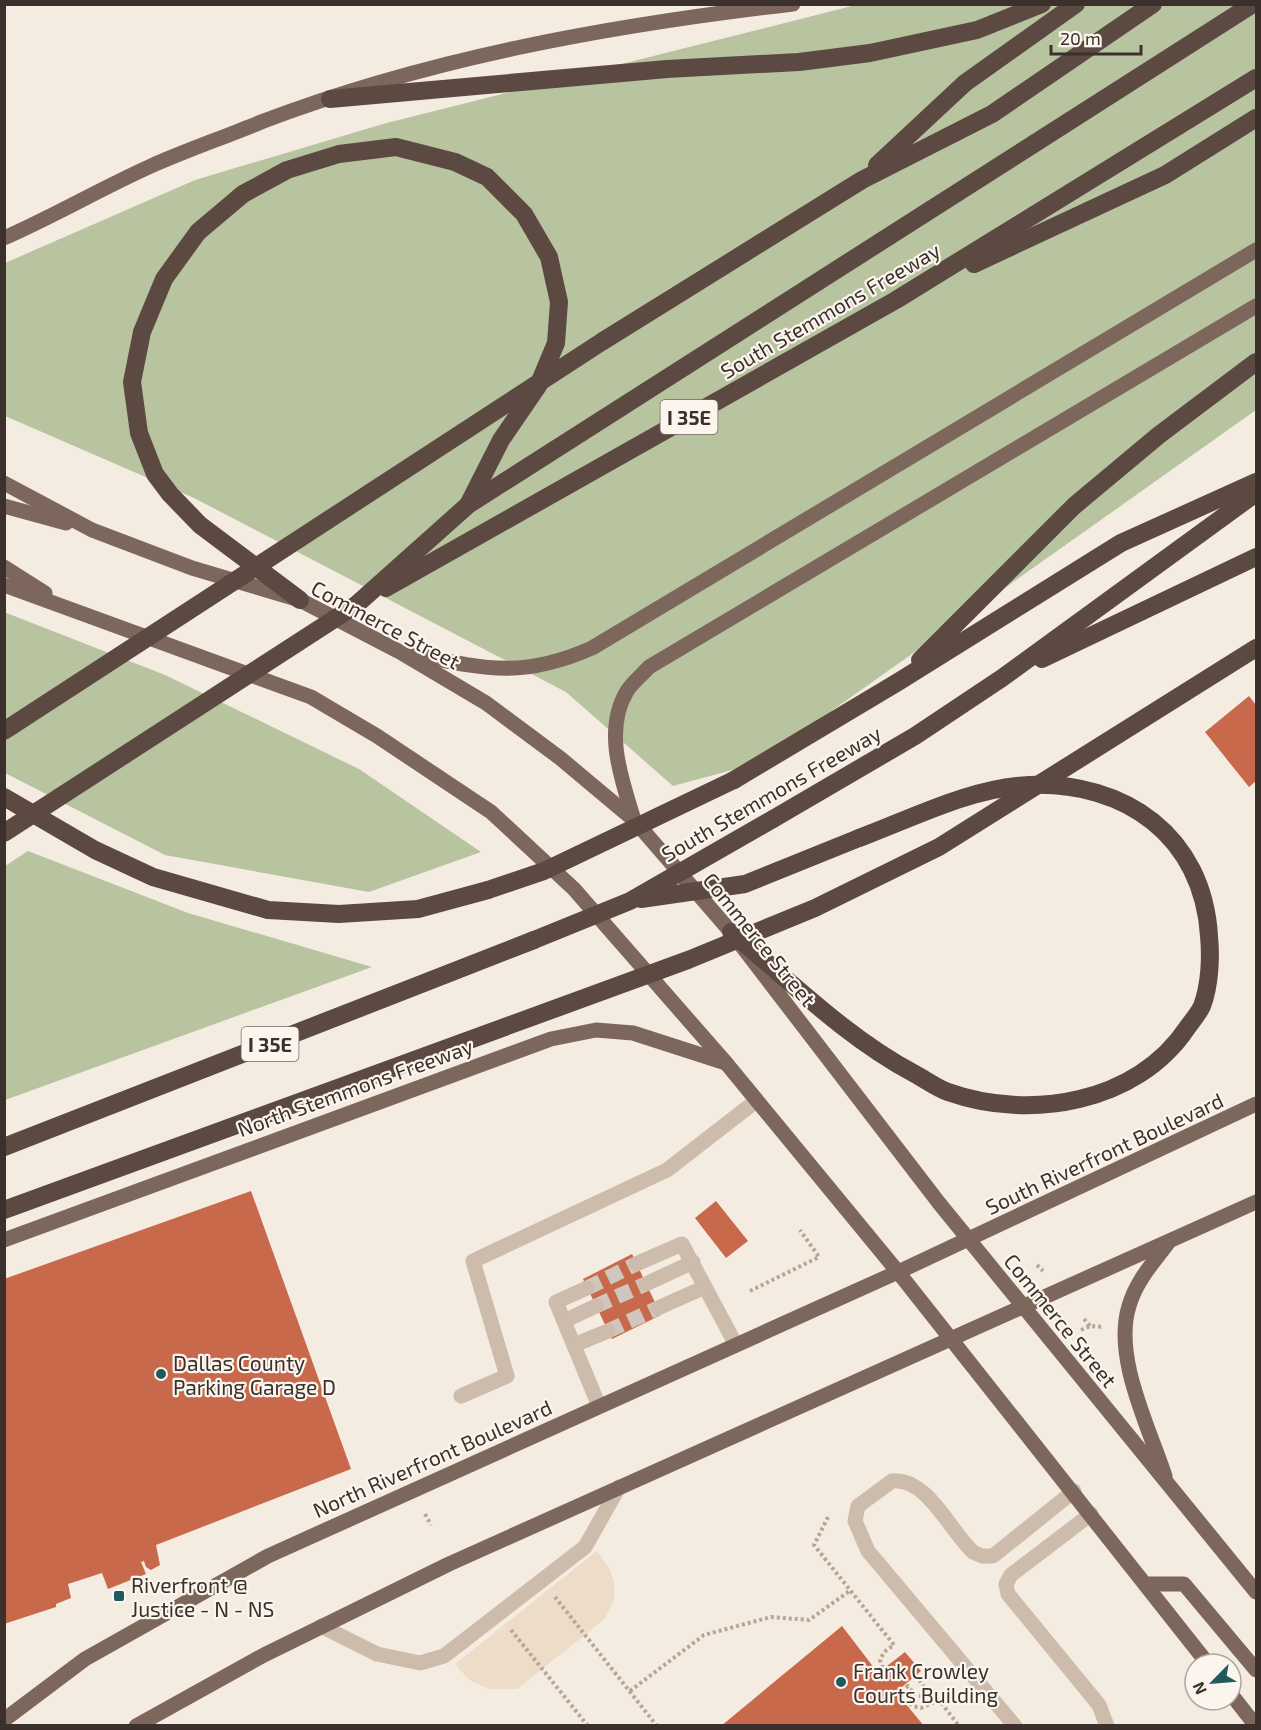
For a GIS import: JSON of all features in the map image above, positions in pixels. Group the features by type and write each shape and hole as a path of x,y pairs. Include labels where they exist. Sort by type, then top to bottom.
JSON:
{"highway":[{"path":"330,99 666,69 799,62 870,53 977,30 1042,4"},
{"path":"862,180 965,83 1076,4"},
{"path":"4,731 603,341 862,180 992,114 1153,4"},
{"path":"356,605 468,505 1253,4"},
{"name":"South Stemmons Freeway","path":"356,605 896,300 1251,81"},
{"path":"896,300 1165,175 1257,118"},
{"path":"300,600 200,525 170,494 155,474 139,433 132,382 142,332 164,279 198,232 243,194 286,170 328,158 396,147 455,162 487,177 524,214 549,257 559,302 556,343 538,387 501,440 468,505"},
{"path":"898,682 1074,506 1159,435 1257,363"},
{"path":"4,797 95,850 153,877 268,910 339,914 418,909 488,890 544,871 734,780 898,682 1121,543 1257,483"},
{"name":"South Stemmons Freeway","path":"630,901 915,736 1002,678 1257,493"},
{"path":"1002,678 1257,557"},
{"name":"I 35E","path":"4,833 356,605"},
{"path":"4,1210 688,960 815,908 939,847 1257,648"},
{"path":"630,901 745,884 972,795 1028,785 1087,788 1140,809 1169,835 1192,868 1208,909 1211,956 1202,1006 1178,1042 1152,1066 1119,1086 1071,1103 1007,1104 948,1092 880,1055 731,932"},
{"name":"I 35E","path":"4,1147 630,901"}],"main road":[{"path":"4,238 151,166 330,99 496,51 703,15 793,4"},
{"path":"400,652 480,668 516,670 545,666 592,648 1257,250"},
{"path":"634,820 616,760 617,723 626,691 649,667 1257,306"},
{"name":"Commerce Street","path":"4,483 92,530 192,568 300,600 400,652 486,703 560,758 634,820 731,932 969,1239 1169,1488 1257,1592"},
{"path":"4,506 92,530"},
{"path":"4,567 65,606"},
{"path":"4,585 310,697 377,736 491,812 574,889 726,1063 1074,1491 1199,1652"},
{"name":"North Stemmons Freeway","path":"4,1240 551,1039 596,1030 633,1033 726,1063"},
{"name":"South Riverfront Boulevard","path":"898,1272 1257,1104"},
{"path":"136,1725 264,1655 449,1564 1257,1202"},
{"path":"1169,1242 1140,1280 1129,1305 1124,1328 1127,1364 1169,1488"},
{"name":"North Riverfront Boulevard","path":"4,1720 85,1659 268,1556 898,1272"},
{"path":"1145,1584 1185,1584 1257,1670"},
{"path":"1243,1709 1256,1725"}],"lane":[{"path":"461,1396 507,1377 473,1261 667,1170 756,1101"},
{"path":"636,1264 682,1244 736,1345"},
{"path":"646,1284 693,1262"},
{"path":"658,1308 705,1287"},
{"path":"587,1288 556,1302 599,1406"},
{"path":"564,1321 596,1306"},
{"path":"574,1345 608,1330"},
{"path":"1015,1725 868,1551 855,1521 858,1506 892,1481 909,1483 924,1493 973,1552 982,1556 993,1556 1074,1491"},
{"path":"321,1626 377,1654 420,1664 444,1656 585,1547 619,1487"},
{"path":"1091,1514 1011,1575 1006,1584 1008,1594 1099,1706 1107,1725"}],"path":[{"path":"750,1291 819,1257 800,1230"},
{"path":"1037,1265 1043,1271"},
{"path":"1081,1330 1090,1326 1084,1318"},
{"path":"425,1514 431,1525"},
{"path":"828,1517 814,1545 894,1645 884,1652 880,1660 883,1669"},
{"path":"630,1691 704,1635 771,1617 808,1620 851,1590"},
{"path":"553,1593 657,1725"},
{"path":"509,1629 588,1725"},
{"path":"916,1676 928,1693 925,1696 915,1695 908,1686 900,1690 912,1706 921,1708 939,1700 960,1725"}],"green space":[{"path":"856,5 1256,5 1256,410 758,763 673,786 566,692 194,498 5,416 5,263 195,180 383,124"},
{"path":"4,612 165,675 359,769 481,852 369,892 165,855 5,773"},
{"path":"28,851 188,913 372,967 5,1100 5,866"}],"shaded area":[{"path":"597,1551 609,1568 614,1581 614,1599 605,1618 517,1689 489,1689 471,1681 459,1669 455,1664"}],"building":[{"path":"1249,696 1256,705 1256,781 1249,787 1205,732"},
{"name":"Dallas County Parking Garage D","path":"251,1191 351,1469 156,1545 160,1565 151,1570 146,1567 144,1561 141,1562 146,1574 108,1589 102,1573 68,1584 71,1598 56,1604 56,1607 4,1624 4,1279"},
{"path":"716,1201 748,1241 726,1258 695,1218"},
{"path":"632,1254 661,1315 612,1339 583,1279"},
{"name":"Frank Crowley Courts Building","path":"842,1626 878,1673 905,1652 921,1671 896,1692 924,1726 721,1726"}],"tunnel":[{"path":"587,1288 636,1264"},
{"path":"596,1306 646,1284"},
{"path":"608,1331 658,1308"}],"place":[{"name":"Dallas County Parking Garage D","path":"161,1374"},
{"name":"Riverfront @ Justice - N - NS","path":"119,1596"},
{"name":"Frank Crowley Courts Building","path":"841,1682"}]}
